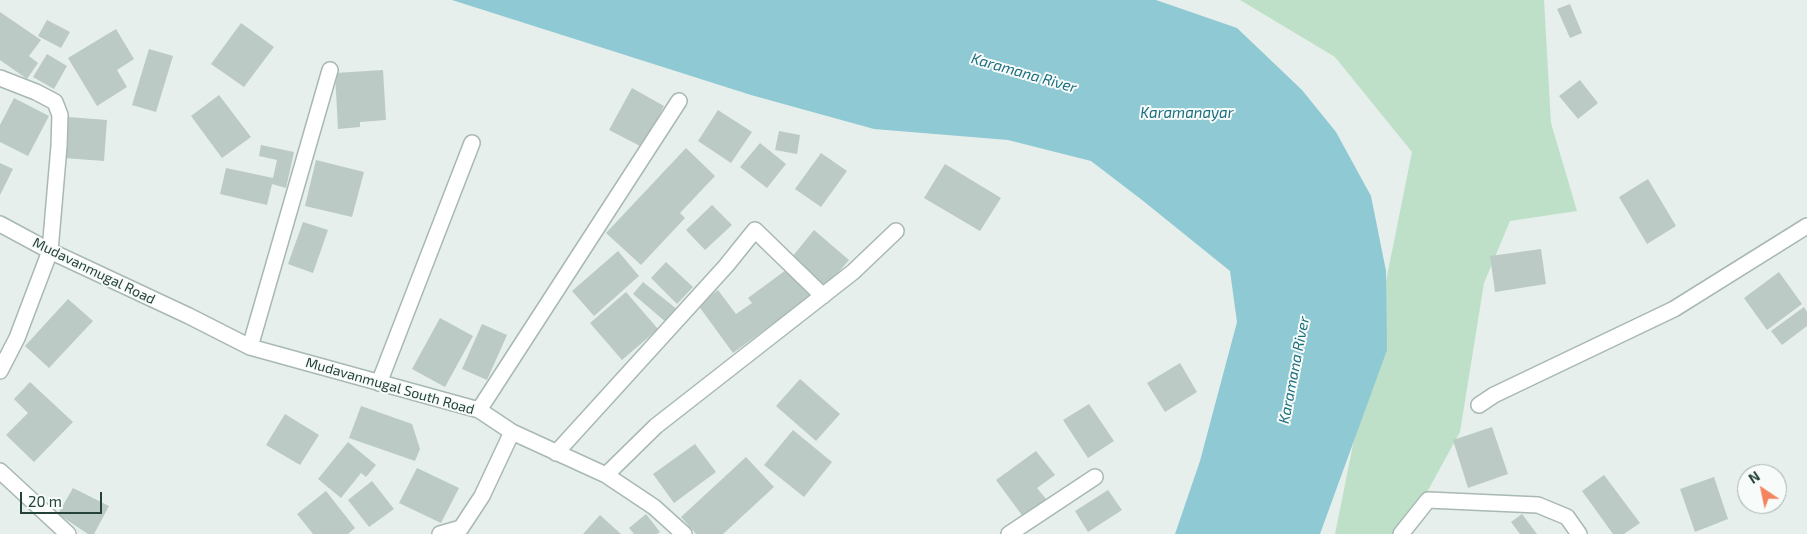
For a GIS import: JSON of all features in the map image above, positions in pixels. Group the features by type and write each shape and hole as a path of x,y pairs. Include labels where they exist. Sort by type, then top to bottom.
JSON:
{"street":[{"path":"250,347 330,70"},
{"path":"0,78 36,92 55,102 60,115 50,251 17,338 0,371"},
{"path":"479,410 679,101"},
{"path":"379,383 472,142"},
{"name":"Mudavanmugal Road","path":"0,224 50,251 189,316"},
{"path":"1479,405 1494,395 1674,309 1807,226"},
{"path":"556,453 726,266 756,230 823,296"},
{"path":"606,475 656,426 853,272 896,231"},
{"name":"Mudavanmugal South Road","path":"189,316 250,347 479,410 512,432 606,475 654,507 684,534"},
{"path":"440,534 461,528 482,496 512,432"},
{"path":"0,470 68,534"},
{"path":"1009,534 1095,477"},
{"path":"1401,534 1428,500 1538,505 1567,517 1579,534"}],"green space":[{"path":"1240,0 1544,0 1551,123 1577,211 1510,221 1484,283 1460,432 1404,534 1335,534 1412,152 1335,57"}],"water":[{"name":"Karamanayar","path":"452,0 1156,0 1237,28 1302,90 1336,132 1371,196 1386,271 1387,350 1320,534 1175,534 1200,461 1237,322 1230,271 1091,161 1008,140 874,129 751,95"}],"building":[{"path":"1570,4 1582,33 1570,38 1557,9"},
{"path":"0,12 41,40 29,56 38,63 27,79 0,60"},
{"path":"47,20 70,32 61,48 38,36"},
{"path":"241,23 274,47 244,87 211,64"},
{"path":"116,29 134,59 117,70 127,87 97,106 68,58"},
{"path":"149,49 173,56 156,112 132,105"},
{"path":"47,54 67,66 54,89 33,77"},
{"path":"383,70 386,120 360,122 360,127 338,129 335,73"},
{"path":"1580,80 1598,103 1578,119 1559,96"},
{"path":"632,88 664,106 642,147 609,130"},
{"path":"219,95 251,137 222,158 191,116"},
{"path":"14,98 49,116 28,156 0,142 0,125"},
{"path":"718,110 752,132 731,163 698,141"},
{"path":"68,117 107,120 104,161 64,158"},
{"path":"779,131 800,135 797,154 775,150"},
{"path":"760,143 786,164 767,188 740,167"},
{"path":"261,145 294,152 286,188 272,184 267,205 220,194 226,168 273,178 277,160 259,156"},
{"path":"686,148 715,176 680,213 685,218 641,265 606,233"},
{"path":"821,153 847,171 821,207 795,189"},
{"path":"316,160 364,172 352,217 305,206"},
{"path":"0,163 13,169 0,195"},
{"path":"945,164 1001,198 980,231 924,198"},
{"path":"1648,179 1676,226 1647,244 1619,197"},
{"path":"712,205 732,225 705,250 686,230"},
{"path":"303,222 328,230 313,273 288,264"},
{"path":"814,230 849,260 826,287 792,257"},
{"path":"1541,249 1546,284 1495,292 1490,256"},
{"path":"618,251 639,276 594,316 572,291"},
{"path":"666,262 693,287 677,304 651,278"},
{"path":"790,267 811,296 733,353 698,305 718,290 736,314 752,303 748,298"},
{"path":"1779,272 1802,304 1767,330 1744,298"},
{"path":"643,282 678,310 667,323 633,294"},
{"path":"626,292 658,329 622,360 590,323"},
{"path":"68,299 93,321 49,368 25,346"},
{"path":"1804,307 1807,312 1807,326 1782,345 1771,331"},
{"path":"440,318 473,336 445,387 412,369"},
{"path":"482,324 507,335 487,380 462,369"},
{"path":"1180,363 1197,392 1165,412 1147,383"},
{"path":"800,379 840,414 816,441 776,406"},
{"path":"30,382 73,422 34,462 6,435 28,413 14,399"},
{"path":"1089,404 1114,441 1088,458 1063,420"},
{"path":"361,406 412,424 420,449 415,461 349,438"},
{"path":"285,414 319,435 300,465 266,445"},
{"path":"1492,427 1508,474 1468,488 1453,440"},
{"path":"793,430 832,462 804,497 764,465"},
{"path":"348,442 376,465 366,477 361,473 341,498 318,479"},
{"path":"695,444 716,472 674,503 653,474"},
{"path":"1036,451 1055,475 1037,488 1047,500 1024,518 996,480"},
{"path":"746,457 774,487 723,534 696,534 681,517"},
{"path":"417,468 459,488 441,523 399,503"},
{"path":"1604,475 1640,523 1624,534 1613,534 1582,491"},
{"path":"1714,477 1728,519 1695,532 1680,489"},
{"path":"372,481 394,509 369,527 348,500"},
{"path":"73,488 109,506 94,534 88,534 58,514"},
{"path":"1108,490 1122,510 1088,532 1075,511"},
{"path":"326,491 355,528 348,534 313,534 297,514"},
{"path":"646,514 660,532 657,534 634,534 629,528"},
{"path":"1522,514 1537,534 1520,534 1511,522"},
{"path":"600,515 621,534 583,534"}],"water label":[{"name":"Karamana River","path":"1024,73"},
{"name":"Karamana River","path":"1294,370"}]}
